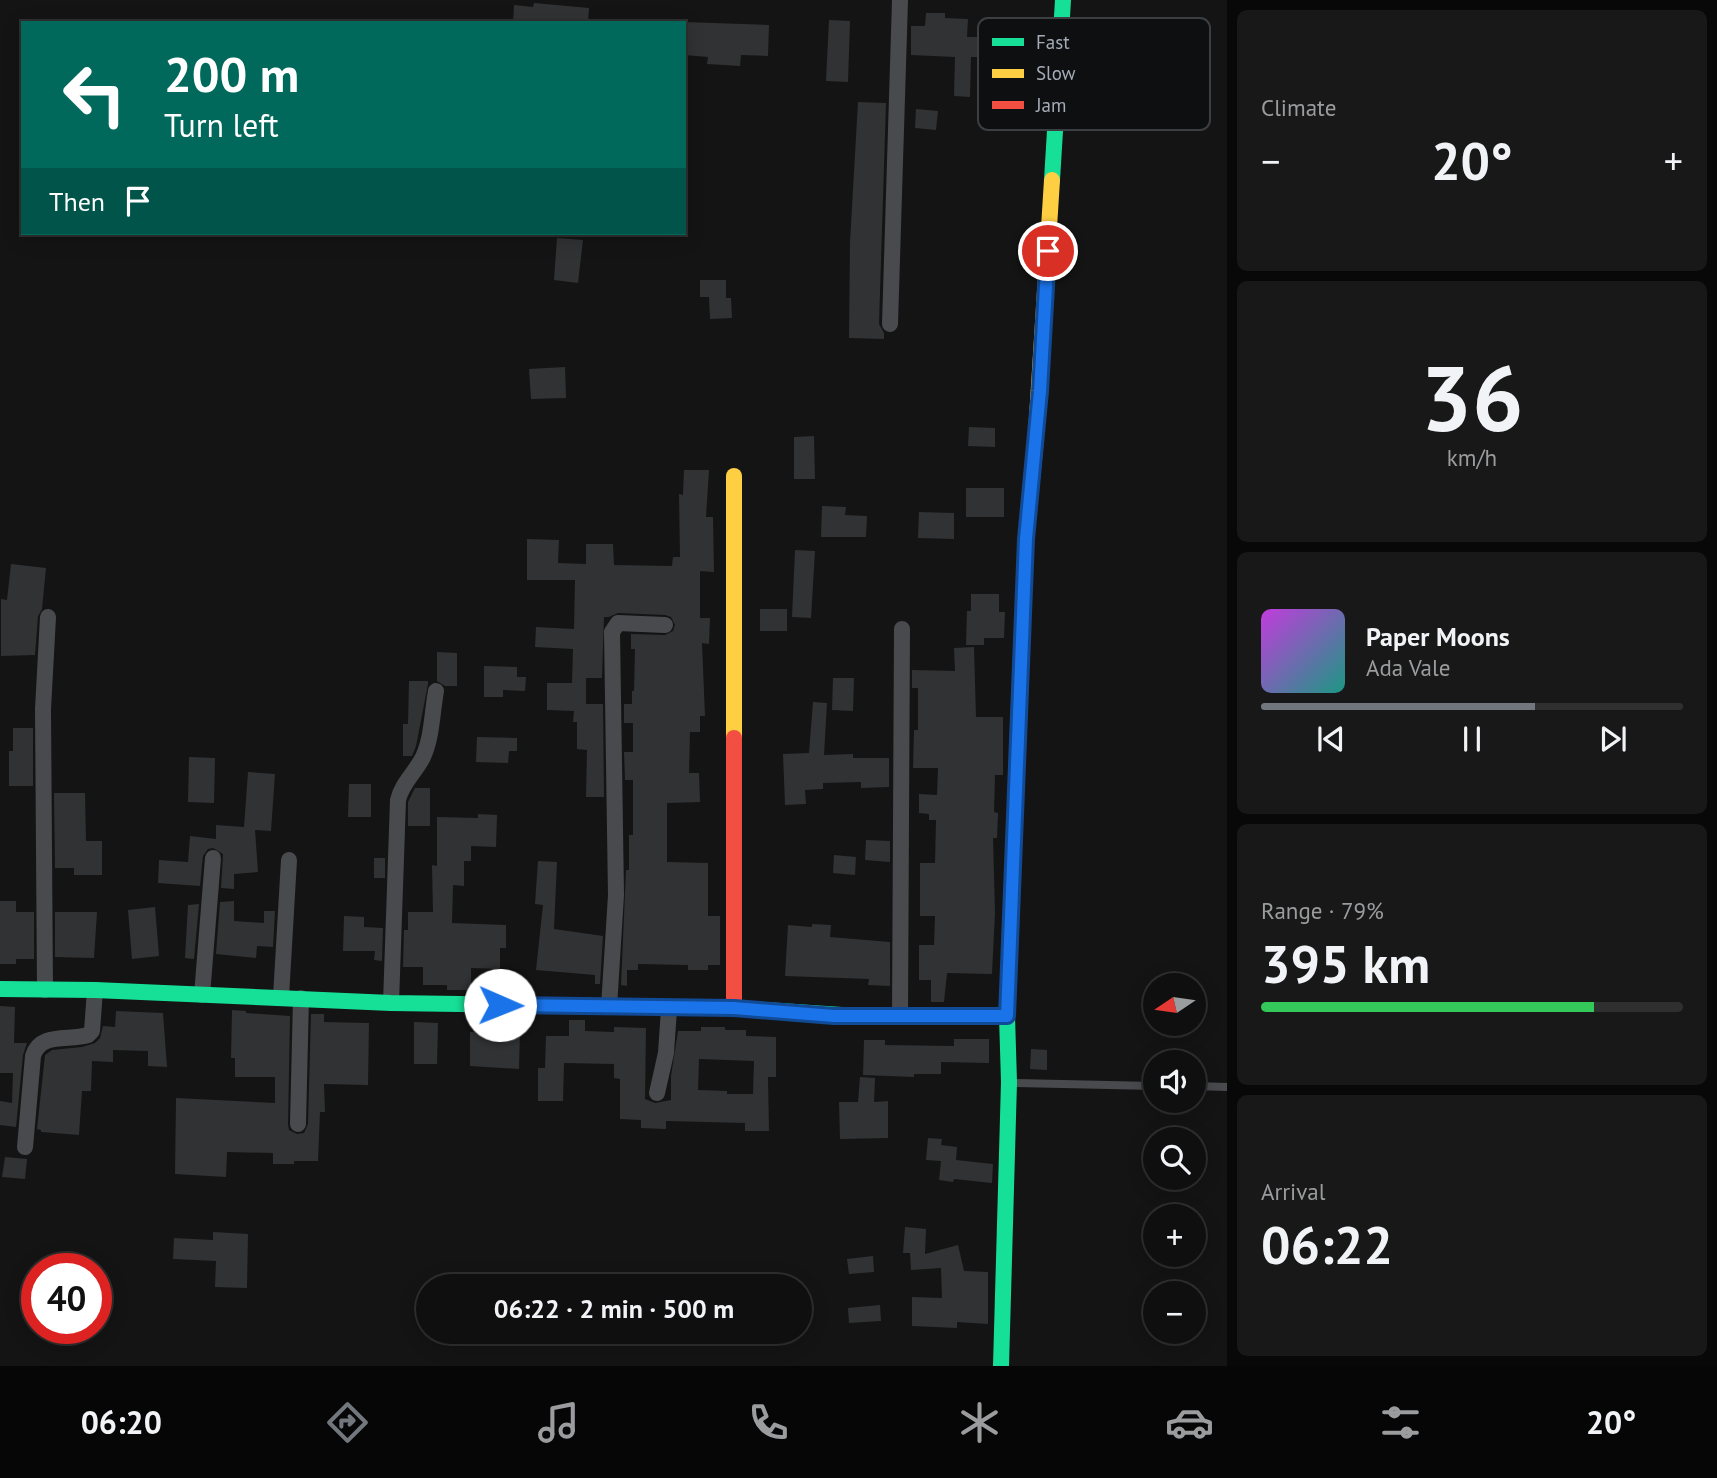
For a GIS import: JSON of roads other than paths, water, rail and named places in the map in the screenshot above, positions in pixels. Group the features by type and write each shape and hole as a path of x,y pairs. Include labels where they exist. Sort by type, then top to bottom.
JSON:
{"street":[{"path":"890,324 900,0"},
{"path":"1062,18 1063,0"},
{"path":"1001,1366 1009,1083 1007,1016 1026,539 1040,391 1055,130"},
{"path":"734,476 734,1008"},
{"path":"45,990 43,735 48,617"},
{"path":"609,1007 616,895 612,632 618,623 665,625"},
{"path":"900,1015 902,629"},
{"path":"391,1003 398,800 400,790 422,758 428,743 436,691"},
{"path":"202,995 213,858"},
{"path":"281,998 289,860"},
{"path":"0,989 95,990 391,1003 734,1008 834,1016 1007,1016"},
{"path":"25,1147 35,1047 46,1040 88,1035 92,1031 95,990"},
{"path":"298,1124 301,998"},
{"path":"657,1093 663,1074 669,1009"}],"lane":[{"path":"1009,1083 1143,1086"},
{"path":"1206,1086 1227,1087"}]}
